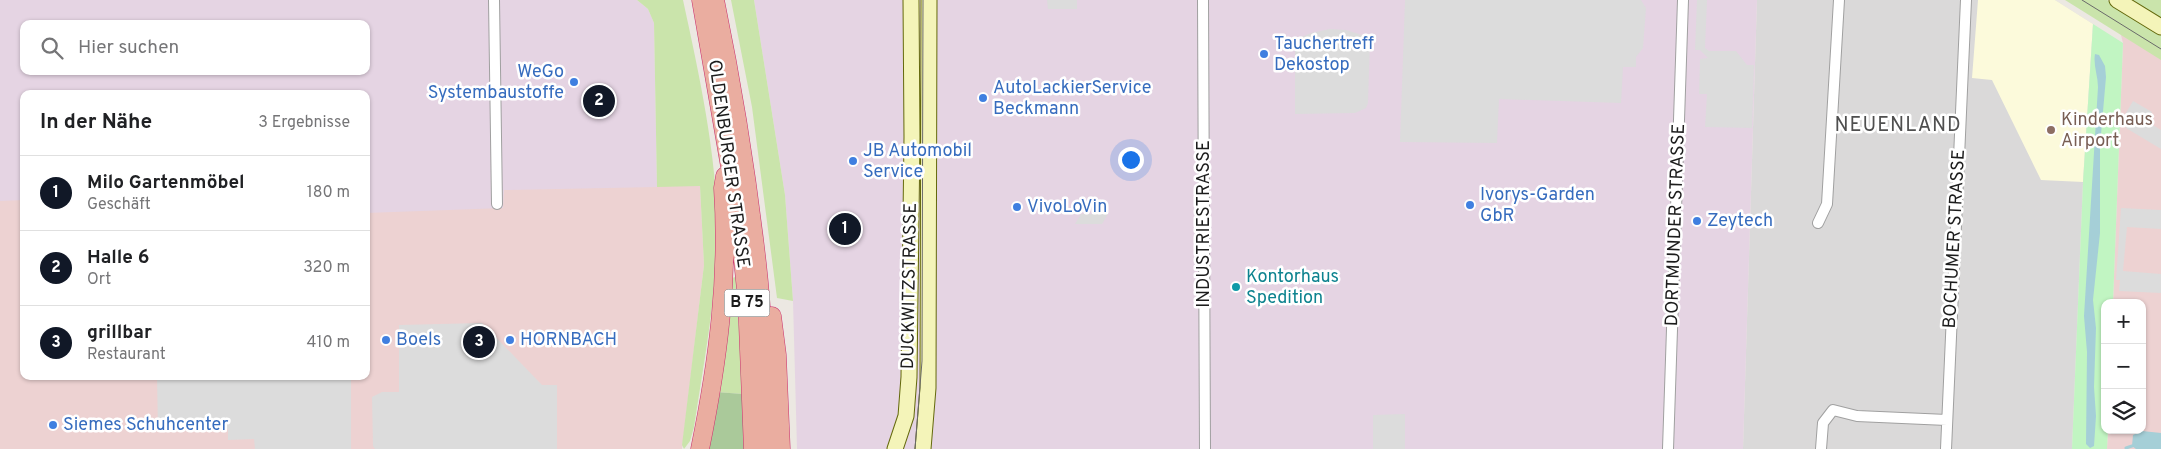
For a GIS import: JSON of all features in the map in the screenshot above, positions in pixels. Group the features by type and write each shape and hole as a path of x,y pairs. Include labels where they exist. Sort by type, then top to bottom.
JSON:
{"highway":[{"name":"OLDENBURGER STRASSE","path":"701,0 738,213 747,299 753,449"},
{"name":"OLDENBURGER STRASSE","path":"715,0 737,116 757,263 765,382 767,449"},
{"path":"700,449 711,392 724,287 723,188 729,159"},
{"path":"757,263 770,297 777,355 781,449"}],"main road":[{"name":"DUCKWITZSTRASSE","path":"894,449 906,416 909,377 912,137 911,0"},
{"name":"DUCKWITZSTRASSE","path":"923,449 928,388 929,0"},
{"path":"2117,0 2161,27"}],"street":[{"path":"494,0 497,204"},
{"name":"INDUSTRIESTRASSE","path":"1203,0 1206,449"},
{"name":"DORTMUNDER STRASSE","path":"1668,449 1683,0"},
{"path":"1818,223 1828,204 1839,0"},
{"name":"BOCHUMER STRASSE","path":"1946,449 1966,0"},
{"path":"692,449 701,408 711,392"},
{"path":"1821,449 1823,423 1833,410 1857,416 1946,420"}],"shaded area":[{"path":"0,0 637,0 657,186 700,186 704,265 682,449 0,449"},
{"path":"0,0 637,0 648,9 654,23 657,187 504,190 503,208 370,213 370,90 20,90 20,200 0,201"},
{"path":"754,0 1757,0 1743,449 797,449 793,301 785,195"},
{"path":"1047,0 1077,0 1077,9 1048,9"},
{"path":"1405,0 1641,0 1646,8 1643,48 1636,57 1636,67 1623,67 1621,103 1499,99 1497,143 1400,142"},
{"path":"1697,0 1707,0 1705,48 1709,51 1736,51 1747,65 1754,65 1752,128 1705,127 1707,94 1699,94 1700,59 1708,58 1700,50 1695,50"},
{"path":"1757,0 2055,0 2093,24 2083,182 2072,449 1743,449"},
{"name":"Kinderhaus Airport","path":"1978,0 2055,0 2093,24 2083,182 2041,180 1992,80 1972,78"},
{"path":"2112,0 2161,0 2161,449 2107,449 2108,434 2146,434 2146,299 2113,299 2123,43"},
{"path":"1330,29 1346,30 1365,36 1370,40 1368,103 1366,108 1355,113 1295,114 1295,40 1311,33"},
{"path":"2133,101 2152,112 2146,121 2161,130 2161,149 2126,128 2130,122 2123,118"},
{"path":"2121,208 2161,210 2161,229 2127,227 2123,271 2161,274 2161,293 2119,291 2120,280 2116,280"},
{"path":"1081,214 1108,214 1102,224 1075,224"},
{"path":"482,323 542,385 557,385 557,449 375,449 373,446 372,397 382,392 399,392 399,325"},
{"path":"157,380 351,380 351,449 255,449 254,439 228,440 228,429 158,431"},
{"path":"1405,414 1405,449 1373,449 1373,415"}],"green space":[{"path":"637,0 683,0 703,98 713,166 717,234 714,286 694,427 690,441 684,449 682,445 704,265 700,186 657,187 654,23 648,9"},
{"path":"731,0 754,0 785,195 793,301 777,298 752,107"},
{"path":"2065,0 2107,0 2161,33 2161,60"},
{"path":"2128,0 2161,0 2161,20"},
{"path":"2093,24 2123,43 2113,299 2101,299 2101,434 2108,434 2107,449 2072,449 2083,182"},
{"path":"736,277 743,394 716,392 731,278"},
{"path":"716,392 743,394 745,449 707,449"}],"water":[{"path":"2095,54 2099,55 2105,66 2106,77 2100,146 2100,233 2093,300 2096,328 2094,387 2096,416 2094,446 2090,448 2086,444 2087,352 2084,316 2098,87"},
{"path":"2146,431 2161,433 2161,449 2136,449 2132,446 2133,435 2146,434"}],"waterway":[{"path":"2126,448 2132,446"}],"tram line":[{"path":"915,449 922,361 923,0"},
{"path":"2082,0 2161,49"}],"place":[{"name":"Tauchertreff Dekostop","path":"1264,54"},
{"name":"WeGo Systembaustoffe","path":"574,82"},
{"name":"AutoLackierService Beckmann","path":"983,98"},
{"name":"Halle 6","path":"599,101"},
{"name":"Kinderhaus Airport","path":"2051,130"},
{"name":"JB Automobil Service","path":"853,161"},
{"name":"Ivorys-Garden GbR","path":"1470,205"},
{"name":"VivoLoVin","path":"1017,207"},
{"name":"Zeytech","path":"1697,221"},
{"name":"Milo Gartenmöbel","path":"845,229"},
{"name":"Kontorhaus Spedition","path":"1236,287"},
{"name":"Boels","path":"386,340"},
{"name":"HORNBACH","path":"510,340"},
{"name":"grillbar","path":"479,342"},
{"name":"Siemes Schuhcenter","path":"53,425"}],"district":[{"name":"NEUENLAND","path":"1898,126"}]}
